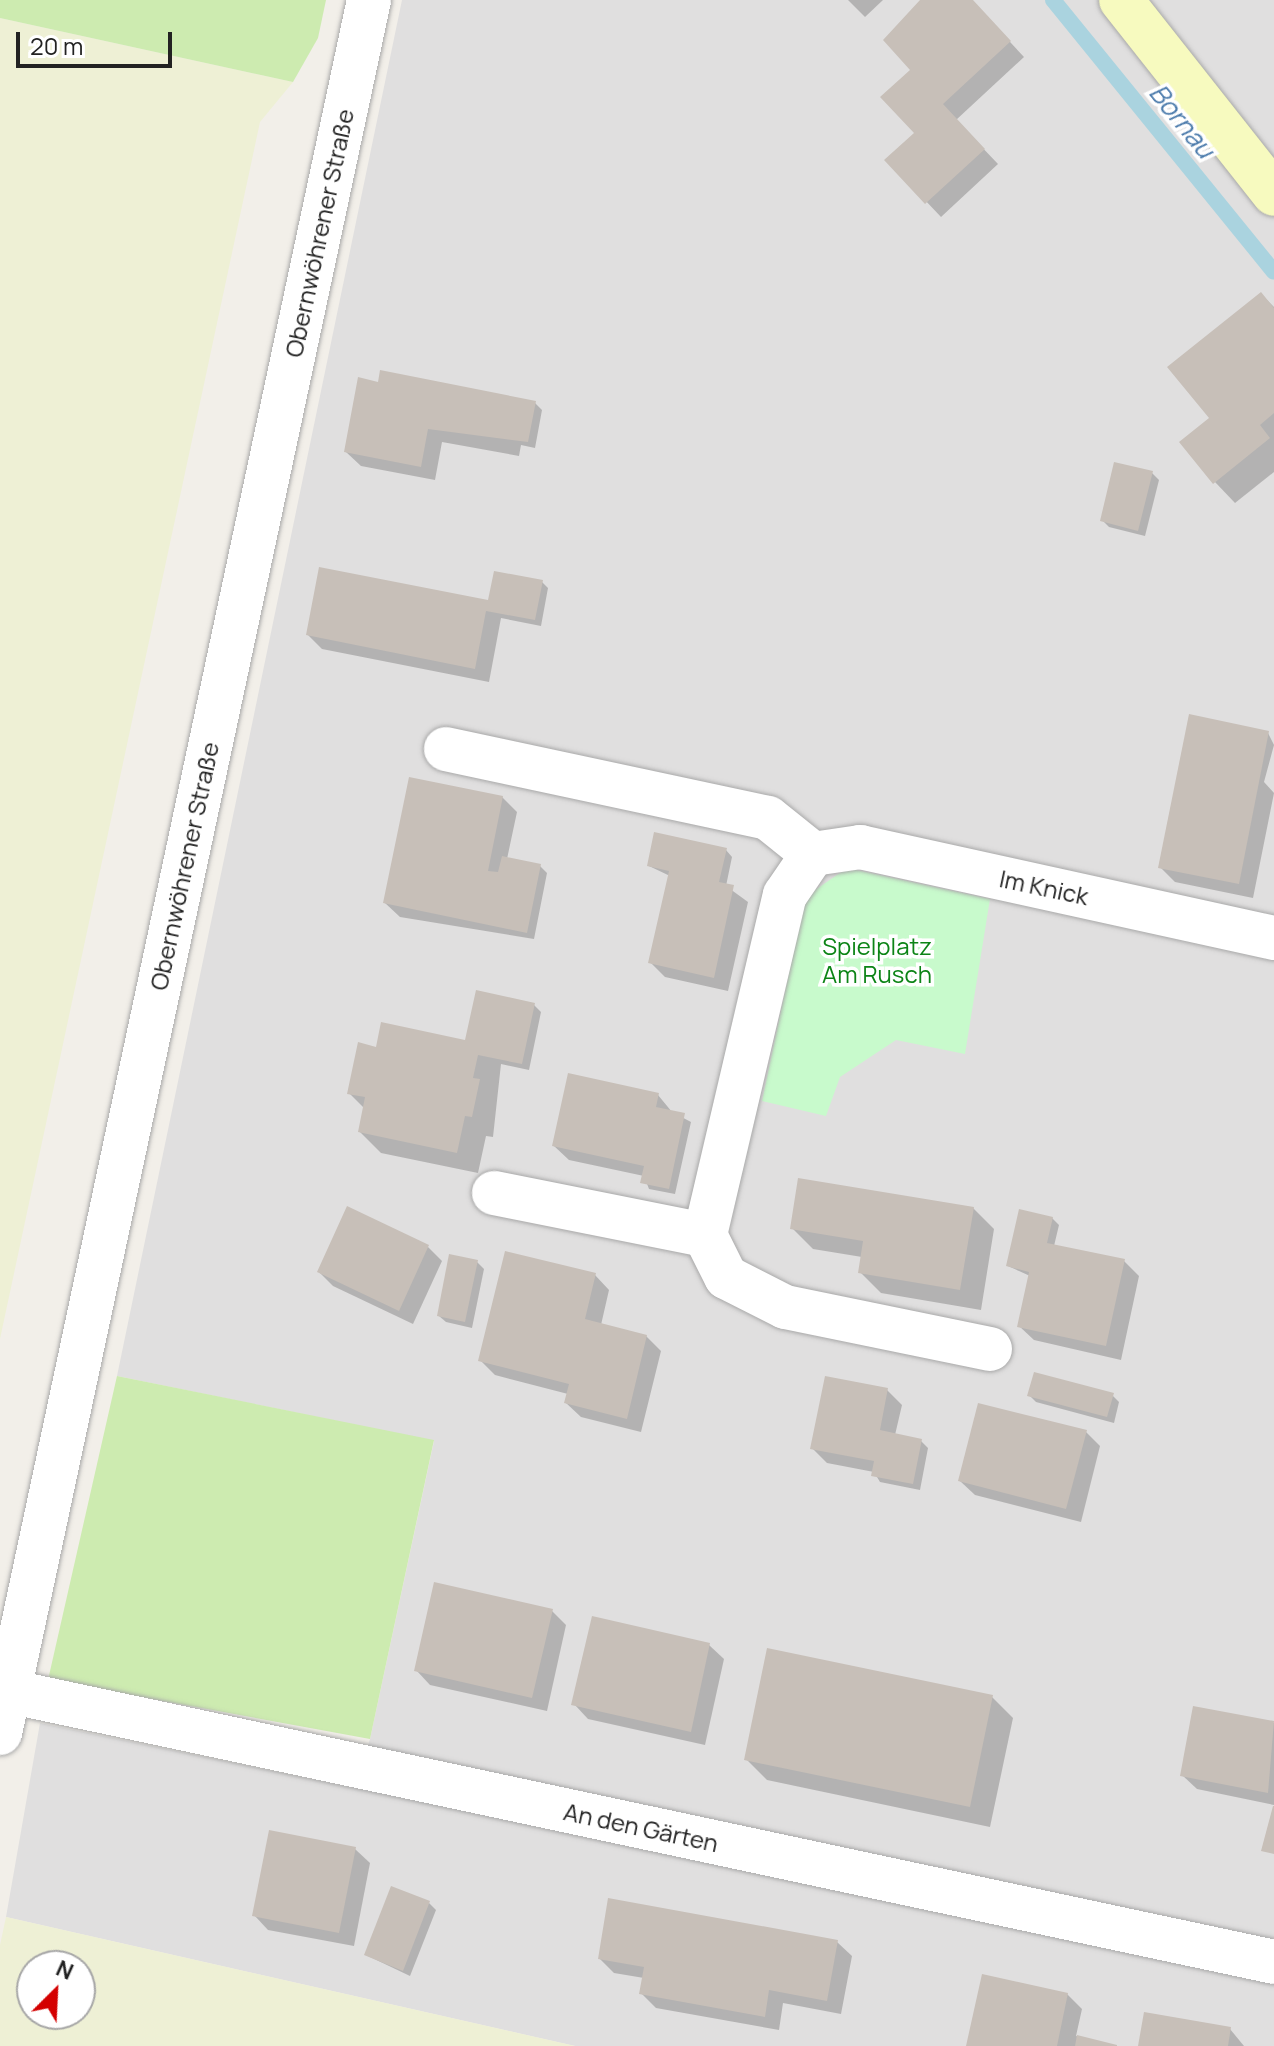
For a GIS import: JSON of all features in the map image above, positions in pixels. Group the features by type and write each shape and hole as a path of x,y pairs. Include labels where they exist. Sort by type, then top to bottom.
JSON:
{"main road":[{"path":"1121,0 1274,194"}],"street":[{"name":"Obernwöhrener Straße","path":"4,1712 369,0"},
{"path":"446,749 768,818 813,854 785,895 705,1235 726,1277 785,1307 990,1349"},
{"name":"Im Knick","path":"813,854 860,847 1274,938"},
{"path":"494,1193 705,1235"},
{"name":"An den Gärten","path":"4,1712 1274,1962"}],"shaded area":[{"path":"402,0 1274,0 1274,2046 575,2046 6,1917 40,1723 355,1788 370,1739 434,1441 117,1376"}],"green space":[{"path":"0,0 326,0 318,38 293,82 0,18"},
{"path":"0,18 293,82 260,122 0,1339"},
{"name":"Spielplatz Am Rusch","path":"847,868 990,899 965,1054 896,1040 840,1077 826,1116 762,1101 805,897"},
{"path":"117,1376 434,1440 370,1739 48,1680"},
{"path":"6,1917 575,2046 0,2046 0,1945"}],"building":[{"path":"920,0 973,0 1011,41 943,104 985,149 925,204 884,160 914,133 880,97 910,70 883,40"},
{"path":"1261,292 1274,308 1274,413 1260,425 1270,438 1213,484 1179,442 1209,418 1167,367"},
{"path":"380,370 536,401 528,442 428,429 421,467 344,452 358,377 378,382"},
{"path":"1114,462 1153,471 1138,531 1100,521"},
{"path":"319,567 488,600 494,571 543,580 535,620 486,611 475,669 306,635"},
{"path":"1189,714 1269,731 1239,884 1158,868"},
{"path":"409,777 503,796 488,871 498,872 502,856 541,864 527,933 383,903"},
{"path":"654,832 727,848 719,882 734,885 714,978 648,963 669,871 647,866"},
{"path":"476,990 535,1003 522,1064 478,1055 473,1078 480,1079 472,1117 465,1116 457,1153 358,1132 365,1097 347,1094 358,1042 376,1047 381,1022 465,1040"},
{"path":"568,1073 659,1093 656,1107 685,1113 669,1189 640,1183 644,1166 552,1146"},
{"path":"798,1178 974,1207 960,1290 858,1273 863,1241 790,1229"},
{"path":"347,1206 429,1245 399,1311 317,1272"},
{"path":"1019,1209 1053,1217 1047,1243 1125,1259 1106,1346 1017,1327 1029,1272 1006,1266"},
{"path":"505,1251 596,1273 585,1319 647,1335 627,1419 564,1403 569,1384 478,1361"},
{"path":"449,1254 478,1260 465,1322 437,1316"},
{"path":"1034,1372 1114,1393 1107,1417 1027,1396"},
{"path":"825,1376 888,1388 880,1430 922,1439 913,1484 871,1476 874,1461 810,1449"},
{"path":"978,1403 1087,1430 1066,1509 958,1481"},
{"path":"434,1582 553,1609 532,1698 414,1671"},
{"path":"592,1616 710,1643 691,1732 571,1705"},
{"path":"767,1648 993,1695 970,1807 744,1760"},
{"path":"1193,1706 1274,1721 1268,1793 1180,1776"},
{"path":"1274,1806 1274,1854 1261,1851"},
{"path":"269,1830 356,1847 339,1933 252,1916"},
{"path":"391,1886 430,1901 403,1971 364,1955"},
{"path":"608,1898 838,1940 827,2001 769,1990 765,2017 639,1994 644,1967 598,1959"},
{"path":"982,1974 1068,1993 1057,2046 966,2046"},
{"path":"1144,2012 1231,2027 1228,2046 1138,2046"},
{"path":"1077,2035 1117,2045 1117,2046 1075,2046"}],"waterway":[{"name":"Bornau","path":"1053,0 1274,272"}]}
